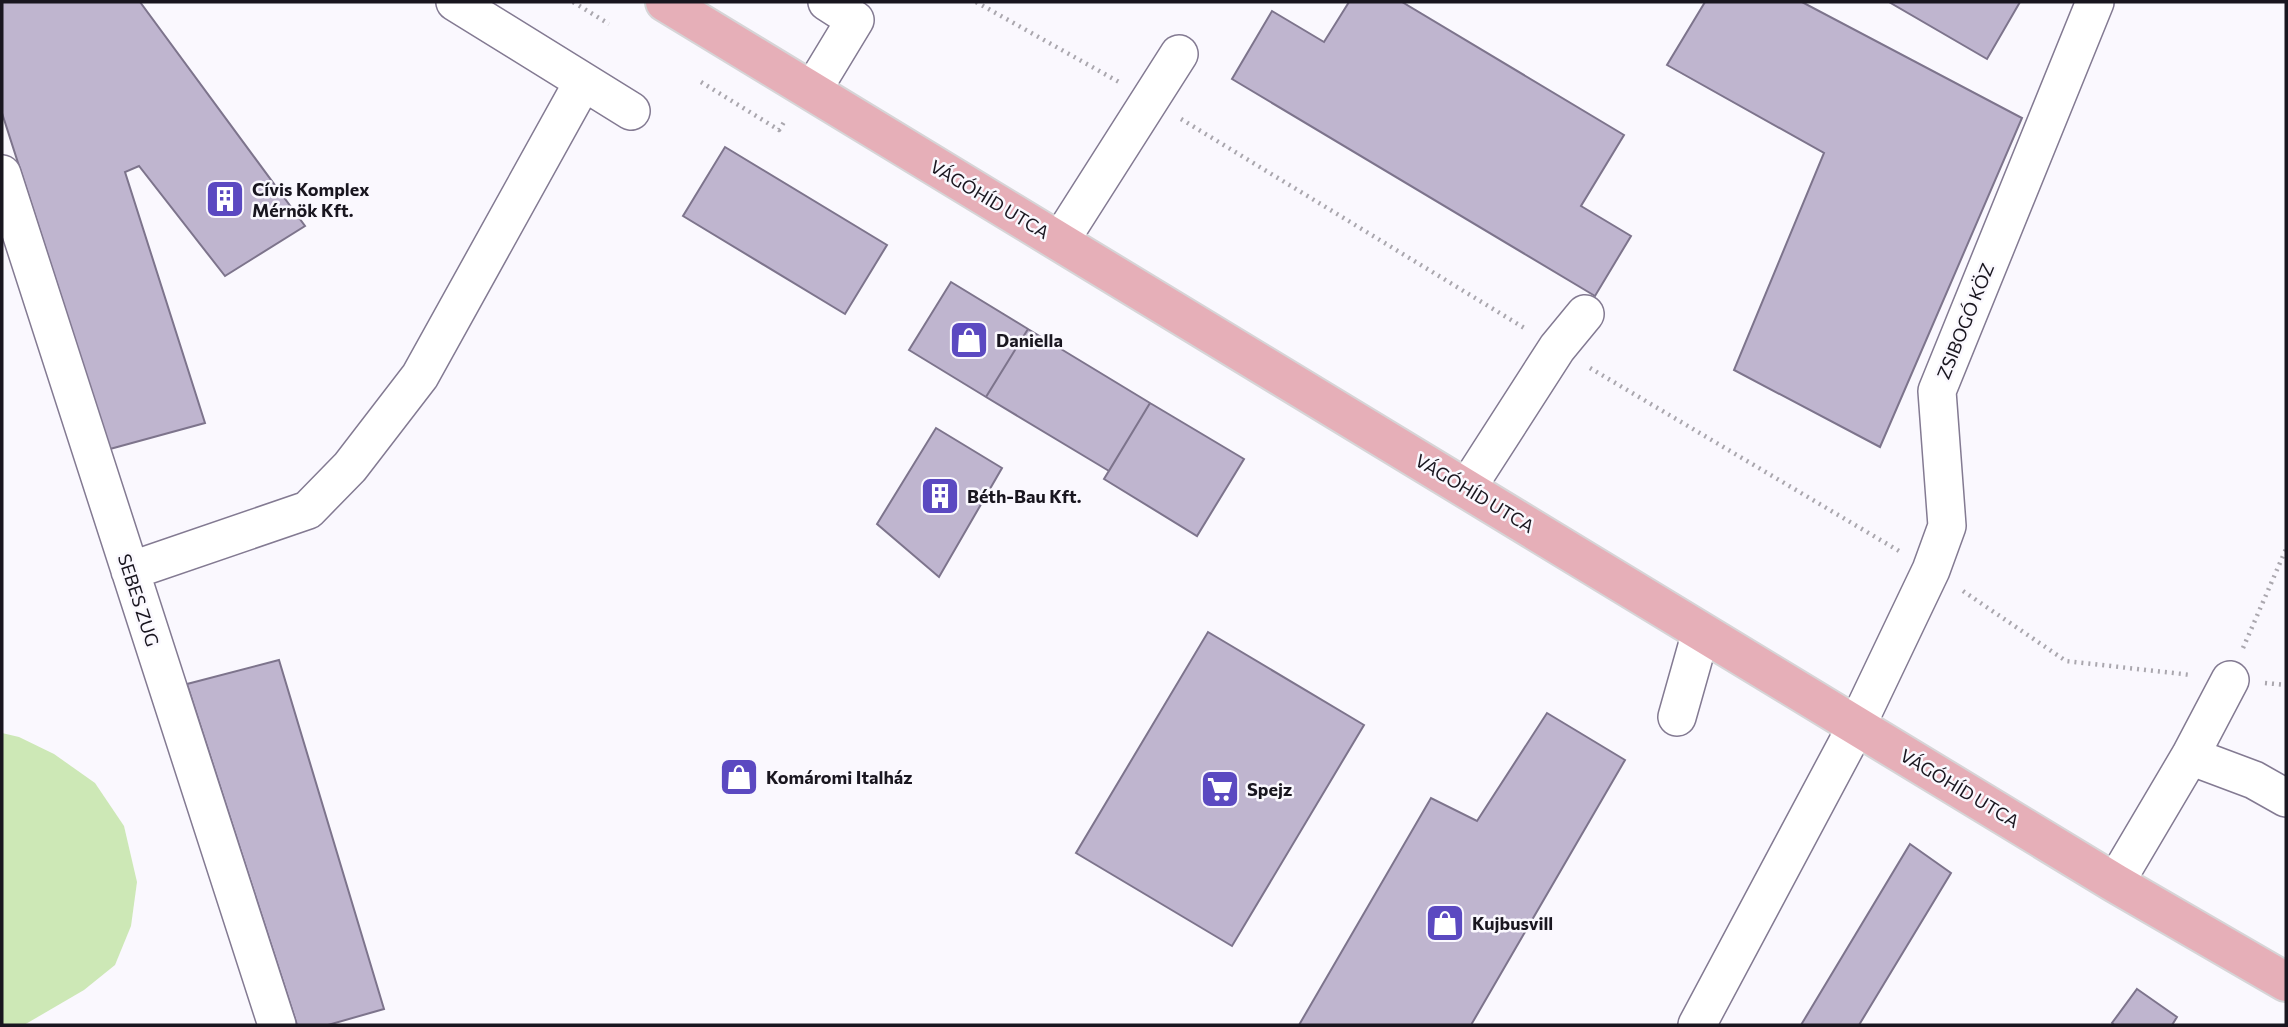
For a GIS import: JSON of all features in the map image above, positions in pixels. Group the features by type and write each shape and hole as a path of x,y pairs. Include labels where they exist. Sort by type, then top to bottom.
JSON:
{"main road":[{"name":"VÁGÓHÍD UTCA","path":"666,2 2115,883 2286,982"}],"street":[{"path":"455,2 631,111"},
{"path":"812,91 855,20 827,2"},
{"name":"ZSIBOGÓ KÖZ","path":"1697,1025 1857,725 1931,570 1947,526 1937,391 2095,2"},
{"path":"1060,241 1179,54"},
{"path":"130,571 308,510 350,467 421,376 583,82"},
{"name":"SEBES ZUG","path":"2,174 277,1025"},
{"path":"1467,488 1557,348 1584,314"},
{"path":"1677,717 1701,632"},
{"path":"2115,883 2190,756 2230,680"},
{"path":"2190,756 2270,782 2286,798"}],"path":[{"path":"573,2 610,24"},
{"path":"976,2 1150,100 1557,348 1931,570 2066,661 2286,685"},
{"path":"701,82 779,130"},
{"path":"2230,680 2286,549"}],"green space":[{"path":"2,733 19,737 54,754 95,783 124,826 137,882 131,926 115,965 84,990 24,1025 2,1025"}],"building":[{"name":"Cívis Komplex Mérnök Kft.","path":"2,2 140,2 305,226 225,276 139,166 125,172 205,423 110,449 2,113"},
{"path":"1349,2 1402,2 1624,135 1581,206 1631,236 1595,296 1232,79 1272,11 1324,42"},
{"path":"1705,2 1802,2 2022,118 1880,447 1734,370 1824,153 1667,65"},
{"path":"1889,2 2020,2 1987,59"},
{"path":"725,147 887,245 845,314 683,216"},
{"name":"Daniella","path":"951,282 1028,329 986,397 909,350"},
{"path":"1028,329 1150,403 1109,471 986,397"},
{"path":"1150,403 1244,459 1197,536 1104,479"},
{"name":"Béth-Bau Kft.","path":"936,428 1002,468 939,577 877,524"},
{"name":"Spejz","path":"1208,632 1364,725 1232,946 1076,853"},
{"path":"279,660 384,1009 328,1025 297,1025 187,684"},
{"name":"Kujbusvill","path":"1547,713 1625,760 1471,1025 1299,1025 1431,798 1477,821"},
{"path":"1910,844 1951,873 1859,1025 1801,1025"},
{"path":"2137,989 2177,1017 2172,1025 2112,1023"}],"place":[{"name":"Cívis Komplex Mérnök Kft.","path":"225,199"},
{"name":"Daniella","path":"969,340"},
{"name":"Béth-Bau Kft.","path":"940,496"},
{"name":"Komáromi Italház","path":"739,777"},
{"name":"Spejz","path":"1220,789"},
{"name":"Kujbusvill","path":"1445,923"}]}
